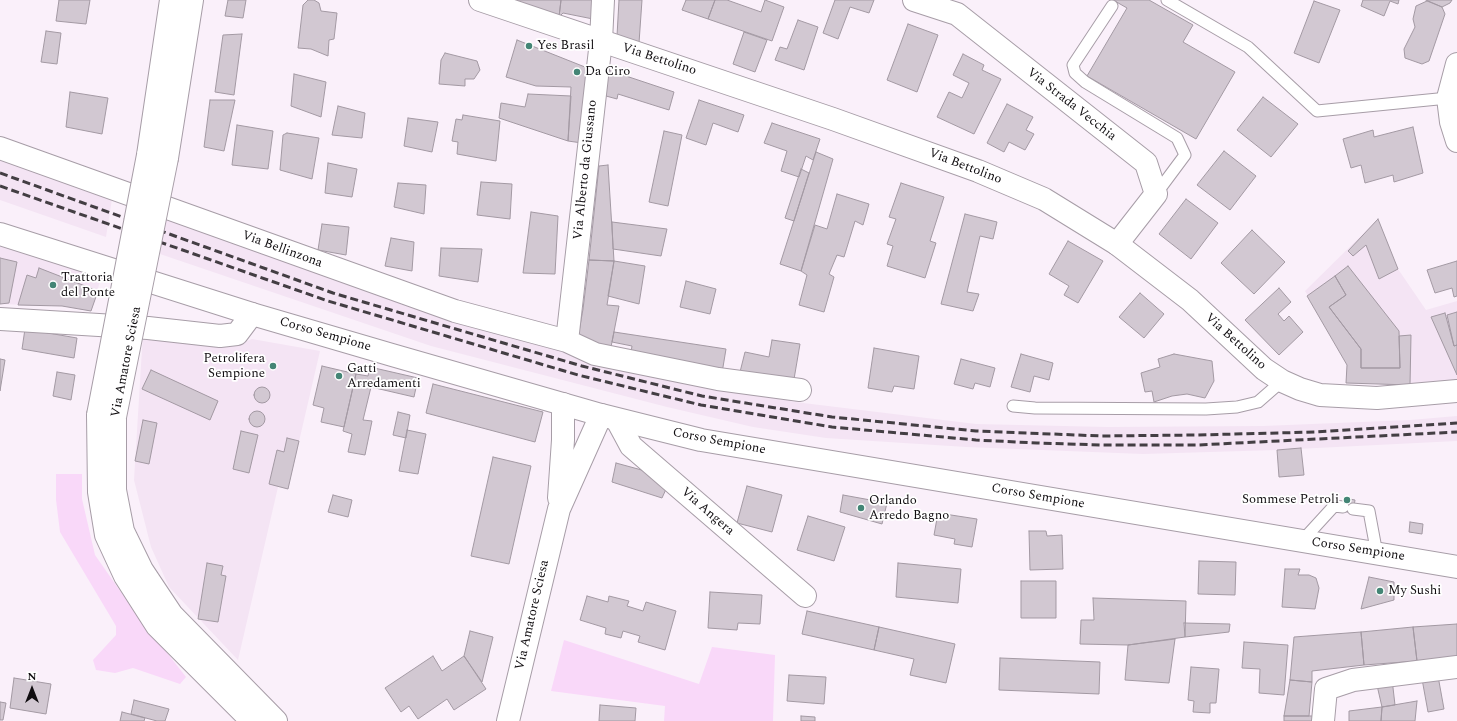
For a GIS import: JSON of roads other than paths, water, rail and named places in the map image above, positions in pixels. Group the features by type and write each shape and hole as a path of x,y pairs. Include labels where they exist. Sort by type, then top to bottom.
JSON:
{"street":[{"name":"Via Amatore Sciesa","path":"158,157 171,0"},
{"name":"Via Amatore Sciesa","path":"192,0 158,157 107,416 99,492 106,535 125,576 157,626 252,721"},
{"name":"Via Bettolino","path":"480,0 833,119 978,171 1044,199 1118,244 1190,300 1264,369 1282,382 1320,395 1350,398 1377,398 1457,391"},
{"name":"Via Alberto da Giussano","path":"568,341 600,41 603,0"},
{"name":"Via Strada Vecchia","path":"914,0 957,14 1146,163 1156,194"},
{"path":"1457,64 1448,98 1451,122 1457,141"},
{"name":"Via Bellinzona","path":"0,148 455,311 568,341 595,354 718,379 800,390"},
{"path":"1118,244 1156,194"},
{"name":"Corso Sempione","path":"0,234 252,314 609,418 701,440 1457,567"},
{"path":"0,319 148,328 220,336 237,334 252,314"},
{"name":"Via Amatore Sciesa","path":"508,721 559,509 563,440 563,404"},
{"name":"Via Amatore Sciesa","path":"107,416 116,490 123,531 142,570 172,615 276,721"},
{"name":"Via Amatore Sciesa","path":"559,509 609,418"},
{"name":"Via Angera","path":"609,418 631,446 805,596"},
{"path":"1323,721 1326,689 1353,680 1457,667"}],"lane":[{"path":"1167,0 1248,47 1317,111 1448,98"},
{"path":"1112,6 1073,65 1075,73 1085,82 1177,138 1185,155 1156,194"},
{"path":"1014,406 1036,408 1206,410 1237,407 1258,402 1282,382"},
{"path":"1302,541 1334,506 1369,511 1377,554"}],"railway":[{"path":"0,173 333,293 582,366 702,396 832,417 976,431 1102,436 1315,432 1457,423"},
{"path":"0,186 328,301 578,375 701,405 832,427 976,440 1037,443 1100,445 1198,445 1457,432"}],"place":[{"name":"Yes Brasil","path":"529,46"},
{"name":"Da Ciro","path":"577,72"},
{"name":"Trattoria del Ponte","path":"53,285"},
{"name":"Petrolifera Sempione","path":"273,366"},
{"name":"Gatti Arredamenti","path":"339,376"},
{"name":"Sommese Petroli","path":"1347,500"},
{"name":"Orlando Arredo Bagno","path":"861,508"},
{"name":"My Sushi","path":"1380,591"}]}
